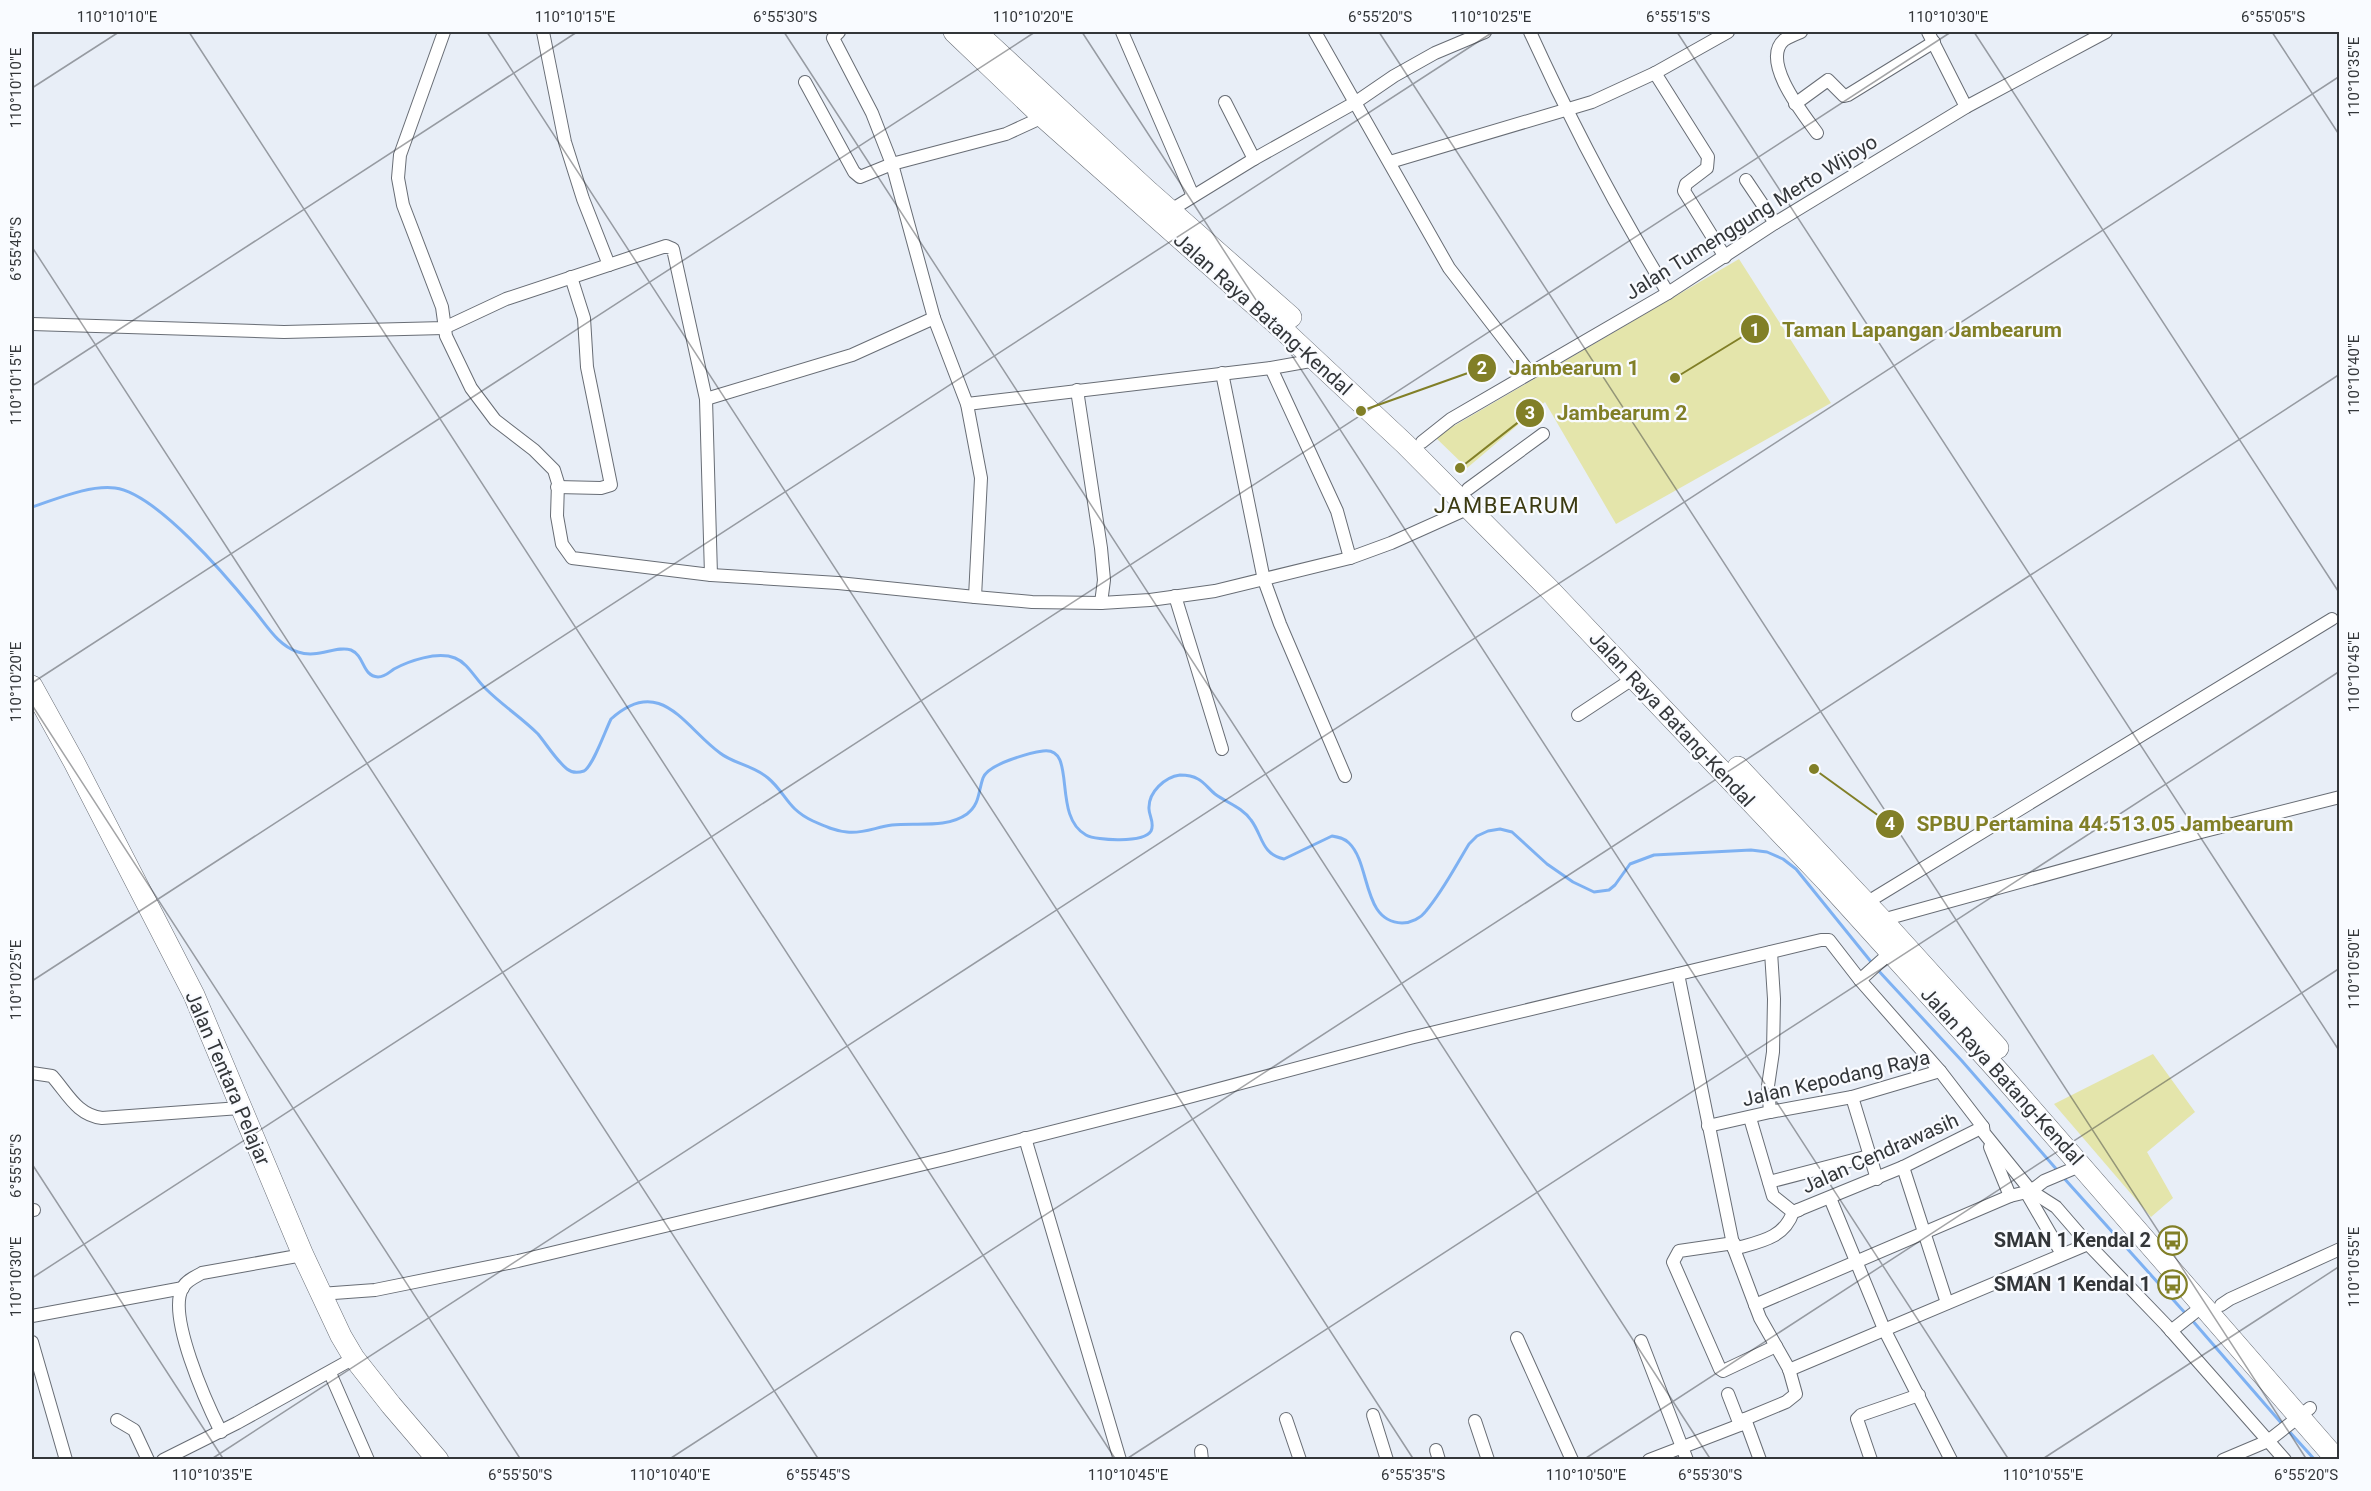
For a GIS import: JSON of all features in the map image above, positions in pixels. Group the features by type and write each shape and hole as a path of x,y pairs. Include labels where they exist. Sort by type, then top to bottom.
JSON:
{"highway":[{"name":"Jalan Raya Batang-Kendal","path":"954,32 1043,117 1195,242 1291,317 1422,442 1469,498 1634,678 1827,882 1885,957 2073,1169 2206,1308 2337,1460"},
{"name":"Jalan Raya Batang-Kendal","path":"976,32 1171,210 1195,242 1316,360 1568,588 1882,920 2058,1116 2206,1308"},
{"name":"Jalan Tentara Pelajar","path":"32,686 161,927 194,995 320,1294 354,1358 438,1460"},
{"name":"Jalan Raya Batang-Kendal","path":"2300,1417 2340,1442"}],"street":[{"path":"444,32 400,155 398,178 403,205 442,307 444,328 451,349 471,388 495,420 534,450 554,470 558,483 557,516 562,544 572,558 711,575 838,583 1032,602 1101,603 1215,591 1350,558 1391,543 1469,498 1543,434"},
{"path":"543,32 565,142 583,199 609,266"},
{"path":"838,32 833,38 872,113 892,164 934,318 967,404 981,478 975,597"},
{"path":"1122,32 1193,196"},
{"path":"1315,32 1449,268 1530,373"},
{"path":"1171,210 1254,159 1356,102 1394,76 1435,54 1485,32"},
{"path":"1530,32 1565,110 1628,227 1668,293"},
{"path":"1801,32 1783,41 1778,56 1778,74 1795,104 1817,133"},
{"name":"Jalan Tumenggung Merto Wijoyo","path":"1422,442 1451,419 1668,293 1775,223 1966,107 2104,32"},
{"path":"1390,162 1592,102 1655,73 1723,33"},
{"path":"1795,104 1828,80 1839,94 1848,95 1931,37 1966,107"},
{"path":"1655,73 1708,157 1707,168 1686,184 1683,191 1725,257"},
{"path":"805,82 857,176 865,176 892,164 1006,134 1043,117"},
{"path":"1225,102 1254,159"},
{"path":"1746,180 1775,223"},
{"path":"32,324 284,332 444,328 506,299 666,246 673,249 706,399 711,575"},
{"path":"557,487 601,488 611,484 587,368 584,318 571,277"},
{"path":"706,399 852,356 934,318"},
{"path":"967,404 1270,368 1316,360"},
{"path":"1270,368 1337,511 1350,558"},
{"path":"1222,373 1264,580 1280,624 1345,776"},
{"path":"1077,390 1101,548 1104,580 1101,603"},
{"path":"1175,596 1222,749"},
{"path":"1866,903 2332,619"},
{"path":"1578,715 1634,678"},
{"path":"1882,920 2201,832 2340,797"},
{"path":"320,1294 375,1290 518,1261 1025,1138 1410,1038 1821,940 1829,940 1940,1071"},
{"path":"1770,1112 1768,1086 1773,1052 1774,999 1771,952"},
{"path":"1863,978 1885,957"},
{"path":"1648,1460 1743,1422 1792,1399 1796,1394 1789,1370 1755,1305 1734,1246 1678,974"},
{"name":"Jalan Kepodang Raya","path":"1708,1126 1852,1097 1940,1071 1984,1130"},
{"path":"32,1073 45,1073 52,1076 75,1106 92,1117 240,1108"},
{"path":"1852,1097 1877,1179"},
{"path":"1750,1118 1777,1201 1793,1212"},
{"path":"1984,1130 2029,1192 2062,1254"},
{"path":"1984,1130 2010,1196"},
{"name":"Jalan Cendrawasih","path":"1776,1346 1724,1371 1720,1369 1673,1262 1679,1251 1758,1243 1779,1233 1790,1224 1793,1212 1877,1179 1984,1130"},
{"path":"1025,1138 1120,1460"},
{"path":"1769,1182 1869,1156"},
{"path":"1903,1167 1947,1303"},
{"path":"1755,1305 2010,1196 2029,1192 2044,1181 2073,1169"},
{"path":"2029,1192 2055,1207 2088,1245 2174,1329 2270,1439 2285,1460"},
{"path":"1830,1198 1884,1329 1951,1460"},
{"path":"1789,1370 2088,1245"},
{"path":"2174,1329 2206,1308 2340,1249"},
{"path":"220,1432 205,1399 178,1317 179,1300 183,1288 190,1280 202,1274 303,1256"},
{"path":"32,1317 183,1288"},
{"path":"1517,1338 1572,1460"},
{"path":"1641,1341 1687,1460"},
{"path":"32,1342 66,1460"},
{"path":"163,1460 220,1432 354,1358"},
{"path":"330,1373 368,1460"},
{"path":"1728,1394 1760,1460"},
{"path":"1871,1460 1857,1419 1861,1415 1919,1395"},
{"path":"1373,1415 1387,1460"},
{"path":"2223,1460 2270,1439 2300,1417"},
{"path":"1286,1419 1300,1460"},
{"path":"117,1420 134,1430 148,1460"},
{"path":"1475,1421 1488,1460"}],"green space":[{"path":"1739,259 1831,403 1616,524 1545,402 1467,468 1435,437"},
{"path":"2153,1054 2195,1112 2147,1152 2173,1198 2151,1217 2054,1104"}],"waterway":[{"path":"32,507 73,493 94,489 115,488 132,493 170,520 190,538 226,577 272,634 291,649 305,654 339,649 351,650 356,653 366,670 378,677 385,676 407,663 432,656 448,656 460,660 492,695 538,734 559,761 573,772 582,772 587,768 595,756 611,719 629,707 644,702 658,703 671,710 720,753 762,774 804,816 843,831 859,832 892,825 940,823 959,819 974,806 986,773 1010,760 1043,751 1053,752 1060,759 1069,813 1076,826 1092,837 1110,840 1139,838 1151,831 1149,803 1158,786 1174,776 1189,776 1200,780 1215,794 1243,812 1255,826 1263,844 1276,857 1284,859 1332,836 1347,841 1356,852 1373,903 1389,920 1402,923 1412,921 1424,914 1469,844 1477,836 1488,831 1500,829 1512,832 1547,864 1573,882 1594,892 1609,890 1630,864 1654,855 1751,850 1767,852 1783,859 1796,869 1872,963"},
{"path":"1876,968 1962,1061 2058,1171"},
{"path":"2062,1176 2186,1314"},
{"path":"2191,1319 2283,1425"},
{"path":"2287,1429 2315,1460"}],"place":[{"name":"Taman Lapangan Jambearum","path":"1675,378"},
{"name":"Jambearum 1","path":"1361,411"},
{"name":"Jambearum 2","path":"1460,468"},
{"name":"SPBU Pertamina 44.513.05 Jambearum","path":"1814,769"},
{"name":"SMAN 1 Kendal 2","path":"2172,1240"},
{"name":"SMAN 1 Kendal 1","path":"2172,1284"}],"district":[{"name":"JAMBEARUM","path":"1507,505"}]}
